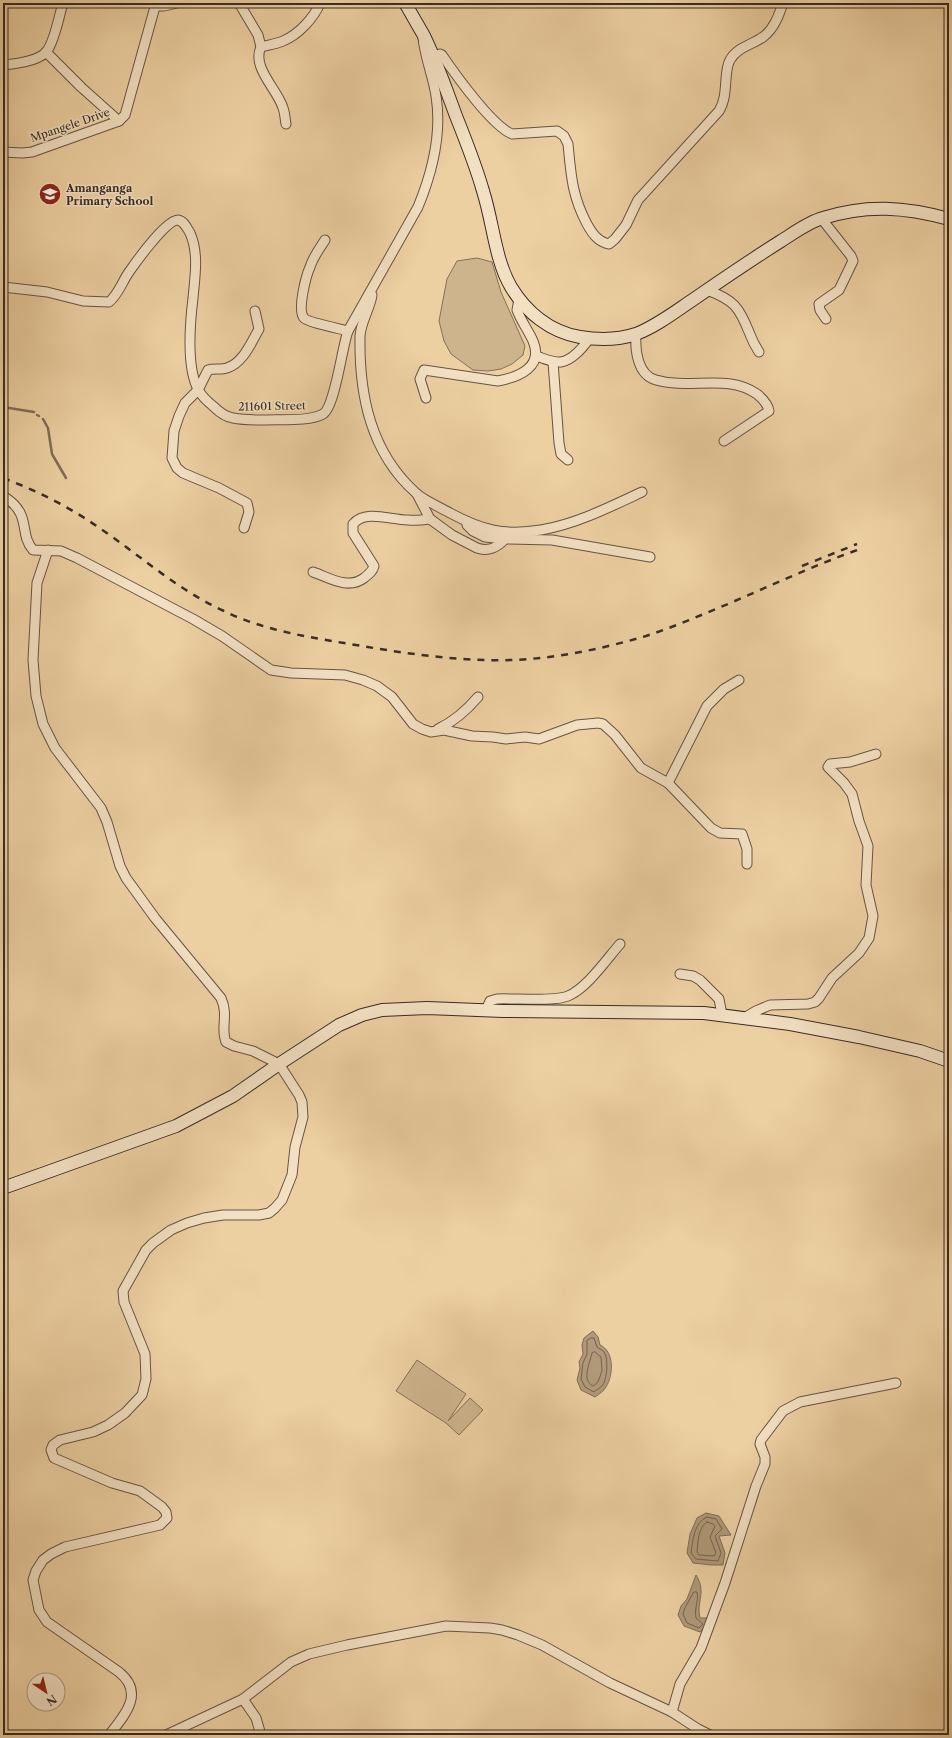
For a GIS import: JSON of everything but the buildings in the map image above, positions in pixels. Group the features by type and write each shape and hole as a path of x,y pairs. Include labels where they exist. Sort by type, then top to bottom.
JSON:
{"street":[{"path":"3,65 17,64 28,61 46,52 51,44 63,3"},
{"name":"Mpangele Drive","path":"3,152 32,152 119,121 125,115 155,4 164,6 177,3"},
{"path":"239,3 258,35 261,47 259,55 264,75 283,108 286,124"},
{"path":"261,47 283,41 294,34 316,13 320,3"},
{"path":"405,3 423,35 432,56 477,172 489,208 502,270 526,309 539,320 560,331 578,337 590,338 617,338 636,334 651,326 787,237 822,218 872,208 891,208 933,214 949,219"},
{"path":"432,56 442,55 459,78 506,132 512,134 557,131 564,136 568,144 575,198 593,234 603,243 609,244 626,225 638,200 718,111 722,105 725,93 729,61 736,53 763,37 771,29 783,3"},
{"name":"211601 Street","path":"3,287 47,292 83,301 109,302 114,299 128,273 148,246 166,226 174,221 181,221 186,226 193,239 196,265 190,341 193,372 198,390 220,413 232,418 249,420 287,419 320,415 328,409 333,395 348,331 418,207 427,186 434,156 438,113 436,94 424,52 423,35"},
{"path":"46,52 81,87 119,121"},
{"path":"822,218 851,256 853,261 839,290 819,304 820,310 826,319"},
{"path":"325,240 313,259 305,279 301,304 302,314 307,320 348,331"},
{"path":"372,288 371,299 363,318 360,333 364,401 380,445 389,461 417,494 430,519 452,535 481,549 496,547 505,539"},
{"path":"707,290 722,296 740,311 753,343 760,352"},
{"path":"426,398 420,379 424,370 498,381 509,379 524,372 534,363 536,356 533,342 517,310 519,299"},
{"path":"244,528 249,512 247,503 219,488 183,473 174,464 172,458 174,431 185,403 198,390 208,370 227,368 235,364 242,357 259,329 254,311"},
{"path":"636,334 635,350 637,357 648,376 655,380 678,383 729,383 748,388 763,399 768,406 769,411 724,441"},
{"path":"536,356 553,362 562,362 583,349 590,338"},
{"path":"553,362 559,443 561,454 568,460"},
{"path":"417,494 460,518 490,530 511,532 540,530 573,522 642,492"},
{"path":"3,496 15,505 23,517 29,545 33,550 61,551 77,558 193,619 222,636 271,670 291,673 345,675 377,686 392,697 413,724 431,732 444,730 472,736 493,737 506,740 524,737 539,739 577,725 598,723 604,724 615,735 641,768 668,783 711,828 720,832 742,834 747,849 747,864"},
{"path":"313,572 345,584 356,582 369,574 374,566 353,533 353,524 357,520 368,516 408,520 430,519"},
{"path":"460,518 468,526 485,537 552,540 650,557"},
{"path":"48,550 37,582 33,660 36,696 43,724 55,748 101,808 107,822 118,862 126,878 155,918 221,998 226,1014 224,1035 226,1042 234,1046 253,1051 279,1064 299,1095 303,1108 303,1117 293,1160 292,1175 282,1200 275,1208 259,1215 223,1215 187,1223 171,1230 146,1250 123,1291 124,1302 145,1354 146,1380 142,1395 125,1413 108,1425 93,1432 60,1440 53,1445 51,1450 54,1458 112,1483 140,1491 151,1498 166,1512 167,1518 160,1525 64,1547 43,1560 33,1580 39,1610 46,1622 127,1678 132,1688 132,1698 127,1712 109,1735"},
{"path":"668,783 707,706 724,689 739,680"},
{"path":"431,732 457,719 478,697"},
{"path":"744,1018 770,1005 808,1004 815,1002 832,978 862,949 869,938 873,916 866,886 868,846 859,821 852,794 844,783 828,767 830,764 850,762 876,754"},
{"path":"486,1010 490,1001 497,999 550,999 571,994 588,981 620,944"},
{"path":"680,974 693,976 700,980 719,999 722,1015"},
{"path":"3,1188 176,1126 233,1096 339,1025 369,1013 382,1010 401,1008 704,1013 790,1024 859,1037 920,1050 949,1061"},
{"path":"672,1712 680,1684 701,1648 725,1583 756,1486 765,1464 765,1457 760,1444 761,1440 783,1411 800,1402 896,1383"},
{"path":"166,1735 243,1699 291,1662 309,1654 347,1645 446,1626 490,1628 518,1635 542,1645 610,1683 672,1712 710,1735"},
{"path":"243,1699 256,1718 261,1735"}],"shaded area":[{"path":"477,258 492,262 501,292 525,346 523,355 512,364 501,369 488,371 473,370 451,354 444,341 439,321 447,279 457,261"},
{"path":"417,1360 466,1394 448,1421 470,1398 483,1410 459,1435 446,1423 396,1391"}],"water":[{"path":"593,1331 598,1337 600,1345 608,1352 611,1363 609,1382 604,1390 595,1397 581,1390 577,1380 580,1368 579,1362 583,1354 582,1345 584,1338"},
{"path":"706,1513 719,1516 731,1535 719,1536 725,1553 723,1565 693,1563 687,1553 690,1534 697,1518"},
{"path":"696,1575 701,1587 699,1607 700,1618 707,1618 707,1626 700,1632 684,1626 678,1615 681,1606 687,1599"}],"waterway":[{"path":"3,407 34,412"},
{"path":"43,419 48,428 52,454 66,478"}],"railway":[{"path":"3,478 29,488 78,514 191,593 207,603 240,618 274,629 309,637 393,651 455,658 506,660 546,657 587,651 646,636 677,625 810,568 860,549"},
{"path":"802,566 857,544"}],"place":[{"name":"Amanganga Primary School","path":"50,194"}]}
